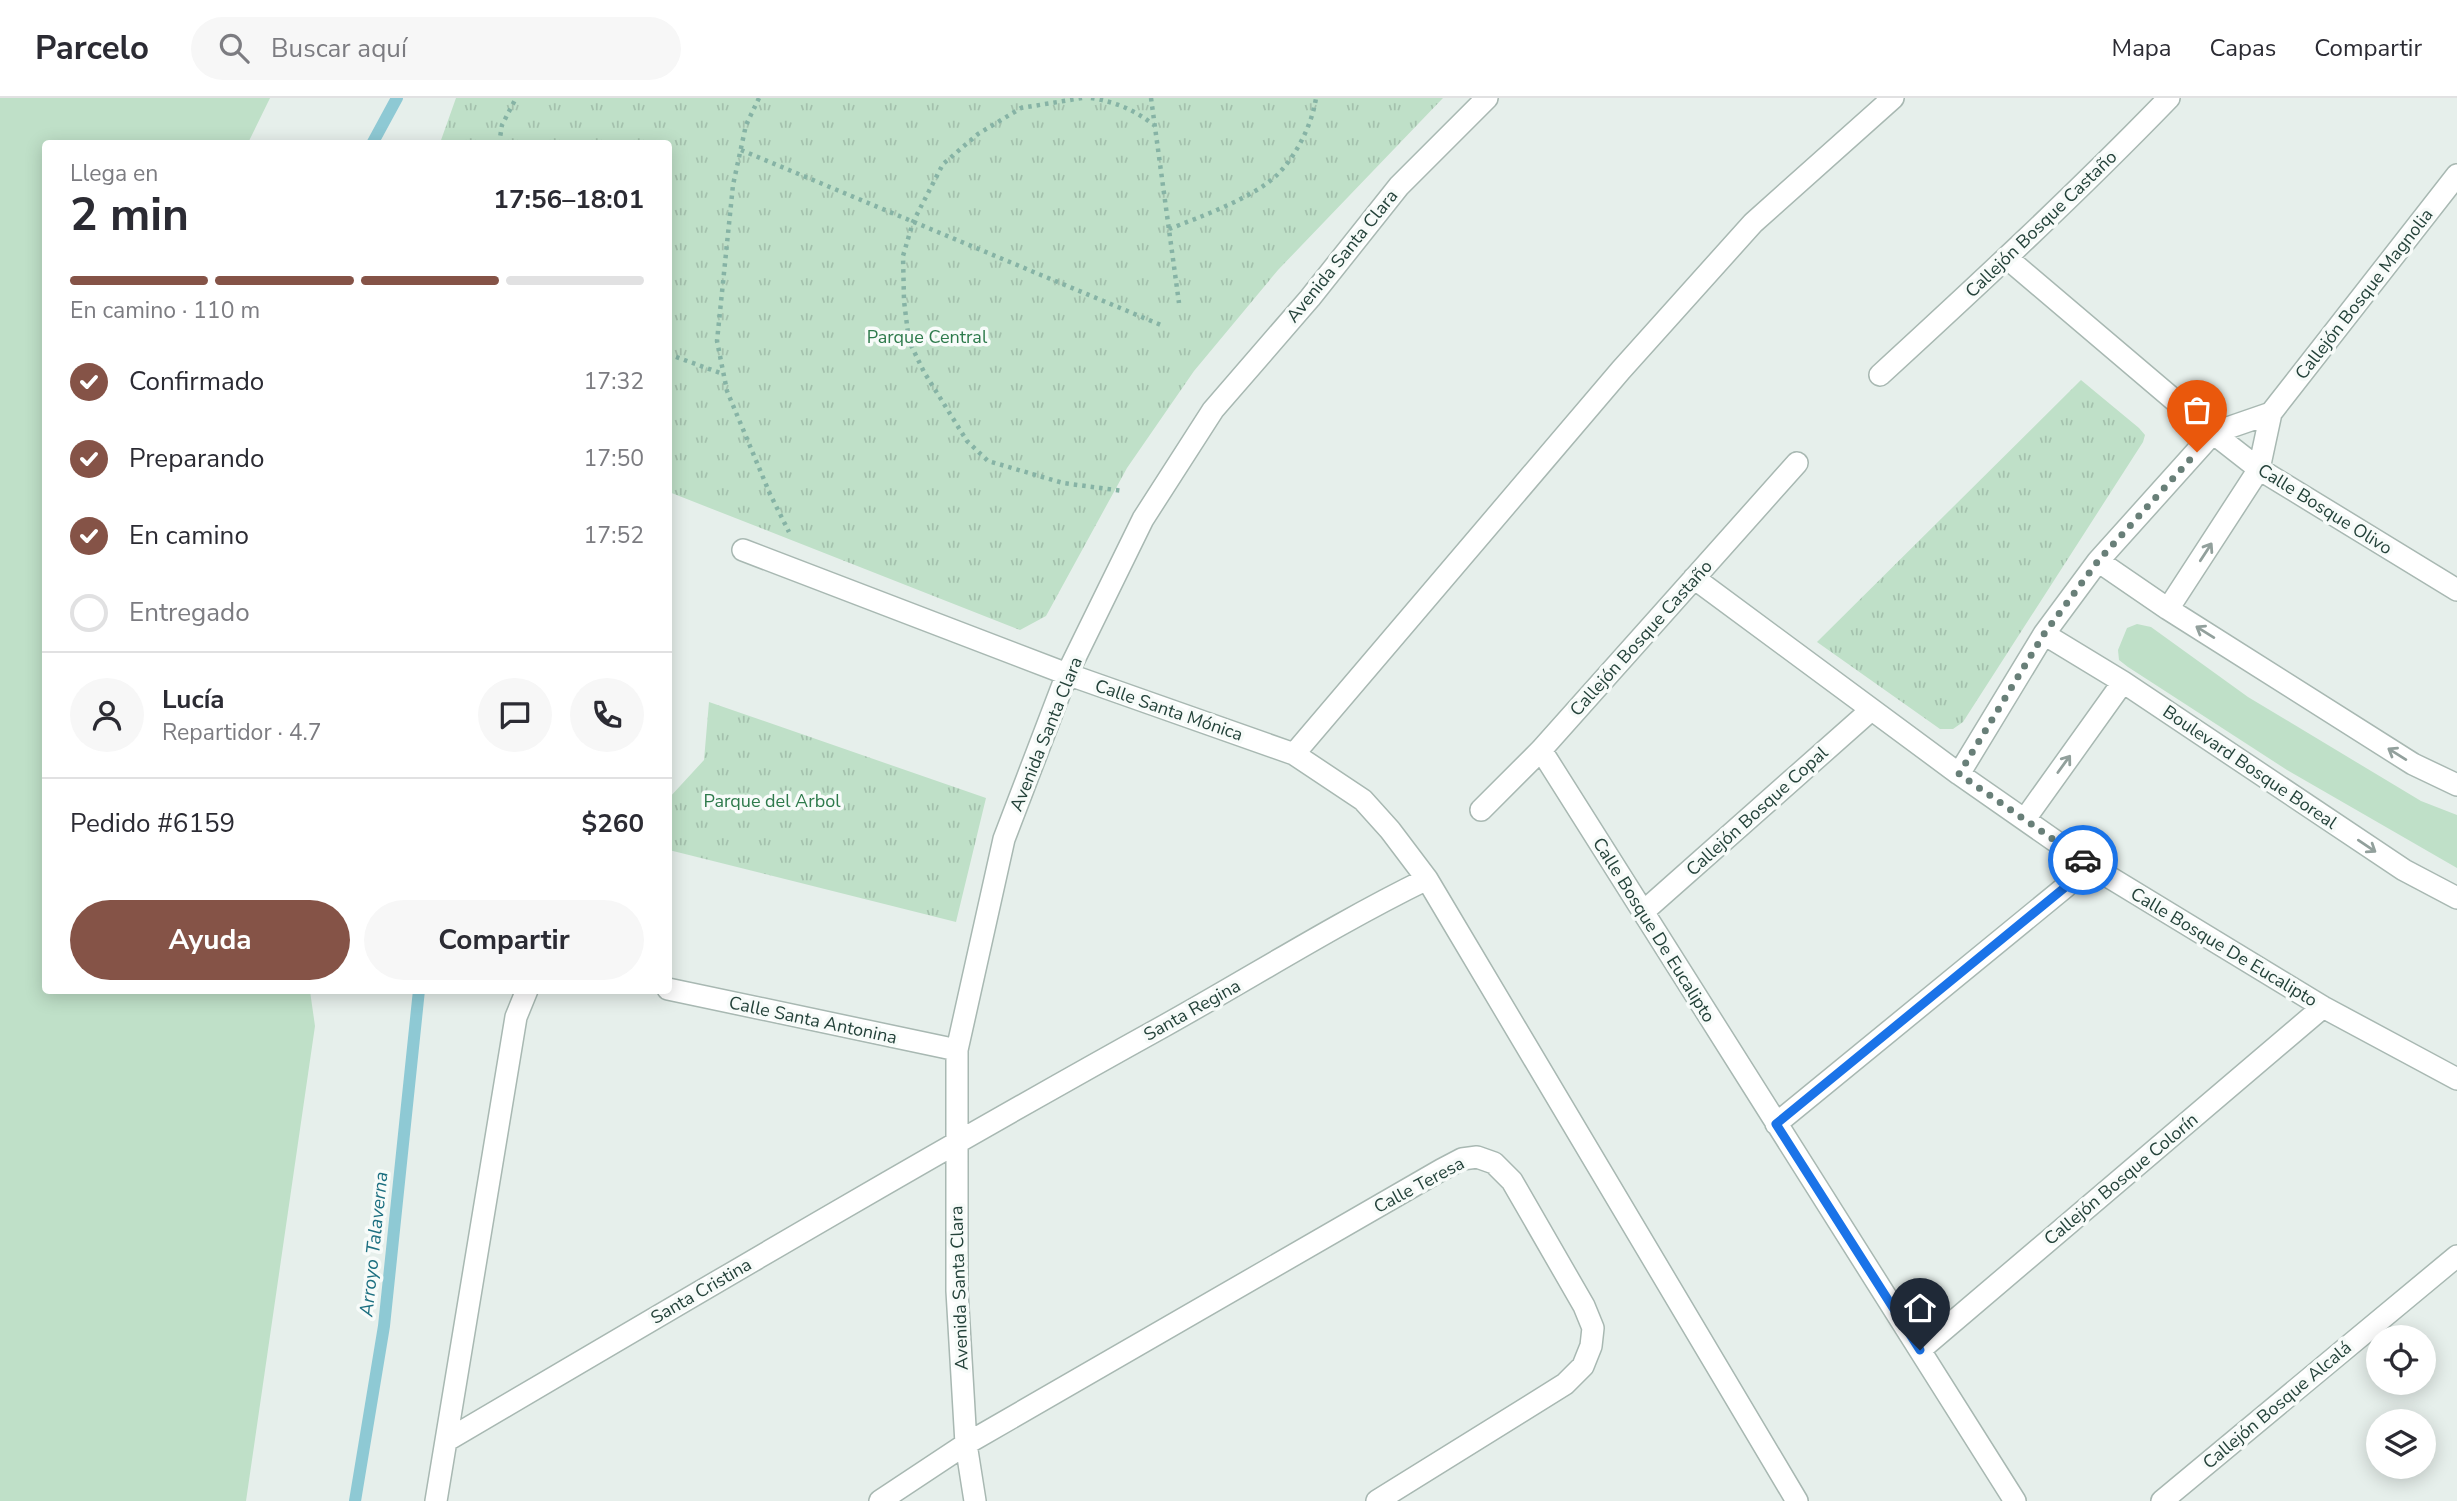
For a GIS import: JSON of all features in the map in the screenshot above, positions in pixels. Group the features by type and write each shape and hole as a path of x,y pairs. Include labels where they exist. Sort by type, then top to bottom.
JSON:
{"street":[{"name":"Avenida Santa Clara","path":"975,1501 965,1444 957,1291 957,1050 1004,839 1067,674 1143,519 1213,410 1310,298 1399,186 1487,98"},
{"path":"1294,754 1612,380 1744,233 1893,98"},
{"name":"Callejón Bosque Castaño","path":"1880,375 2007,258 2169,98"},
{"name":"Callejón Bosque Magnolia","path":"2259,469 2271,413 2457,175"},
{"name":"Calle Bosque Olivo","path":"2007,258 2259,469 2454,583"},
{"path":"1959,774 2044,634 2098,561 2213,433 2271,413"},
{"name":"Callejón Bosque Castaño","path":"1481,810 1541,750 1797,463"},
{"path":"2168,609 2259,469"},
{"name":"Calle Santa Mónica","path":"743,550 1067,674 1294,754 1363,800 1427,879 1797,1501"},
{"path":"2098,561 2168,609 2413,764 2457,785"},
{"name":"Calle Bosque De Eucalipto","path":"1694,578 1959,774 2091,866 2323,1007 2457,1079"},
{"name":"Boulevard Bosque Boreal","path":"2044,634 2123,682 2404,870 2457,898"},
{"path":"2025,819 2123,682"},
{"name":"Callejón Bosque Copal","path":"1643,912 1871,710"},
{"name":"Calle Bosque De Eucalipto","path":"1541,750 2015,1501"},
{"path":"1776,1124 2091,866"},
{"name":"Santa Regina","path":"957,1141 1237,985 1372,906 1427,879"},
{"name":"Calle Santa Antonina","path":"672,990 957,1050"},
{"path":"436,1501 516,1017 525,994"},
{"name":"Callejón Bosque Colorín","path":"1920,1350 2323,1007"},
{"name":"Santa Cristina","path":"446,1441 957,1141"},
{"name":"Calle Teresa","path":"965,1444 1441,1170 1462,1159 1478,1157 1494,1163 1512,1181 1584,1306 1593,1328 1591,1346 1583,1366 1565,1384 1377,1501"},
{"name":"Callejón Bosque Alcalá","path":"2162,1501 2457,1256"},
{"path":"880,1501 965,1444"}],"path":[{"path":"500,140 502,125 516,98"},
{"path":"759,98 746,125 733,185 717,341 727,391 765,482 811,576"},
{"path":"1082,98 1021,108 978,134 943,164 914,222 903,256 904,301 909,341 924,372 967,442 988,461 1063,483 1158,496"},
{"path":"1091,98 1111,101 1139,113 1155,126"},
{"path":"1151,98 1179,303"},
{"path":"1169,229 1221,208 1258,189 1277,175 1304,135 1316,98"},
{"path":"741,150 1161,324"},
{"path":"672,355 723,374"}],"green space":[{"path":"0,98 270,98 249,140 42,140 42,994 310,994 315,1026 246,1501 0,1501"},
{"name":"Parque Central","path":"456,98 1443,98 1278,270 1194,371 1127,468 1046,616 1020,630 672,493 672,140 441,140"},
{"path":"2081,380 2139,428 2145,435 2143,442 1963,722 1953,729 1940,729 1817,642"},
{"path":"2137,624 2151,627 2248,697 2421,801 2457,815 2457,868 2287,770 2128,667 2119,660 2118,650 2127,628"},
{"name":"Parque del Arbol","path":"709,702 986,798 956,922 672,851 672,795 704,760"}],"waterway":[{"name":"Arroyo Talaverna","path":"374,140 397,98"},
{"name":"Arroyo Talaverna","path":"355,1501 384,1326 419,994"}],"way so far":[{"path":"2083,860 1959,774 2044,634 2098,561 2197,452"}],"route":[{"path":"1920,1350 1776,1124 2091,866 2083,860"}]}
